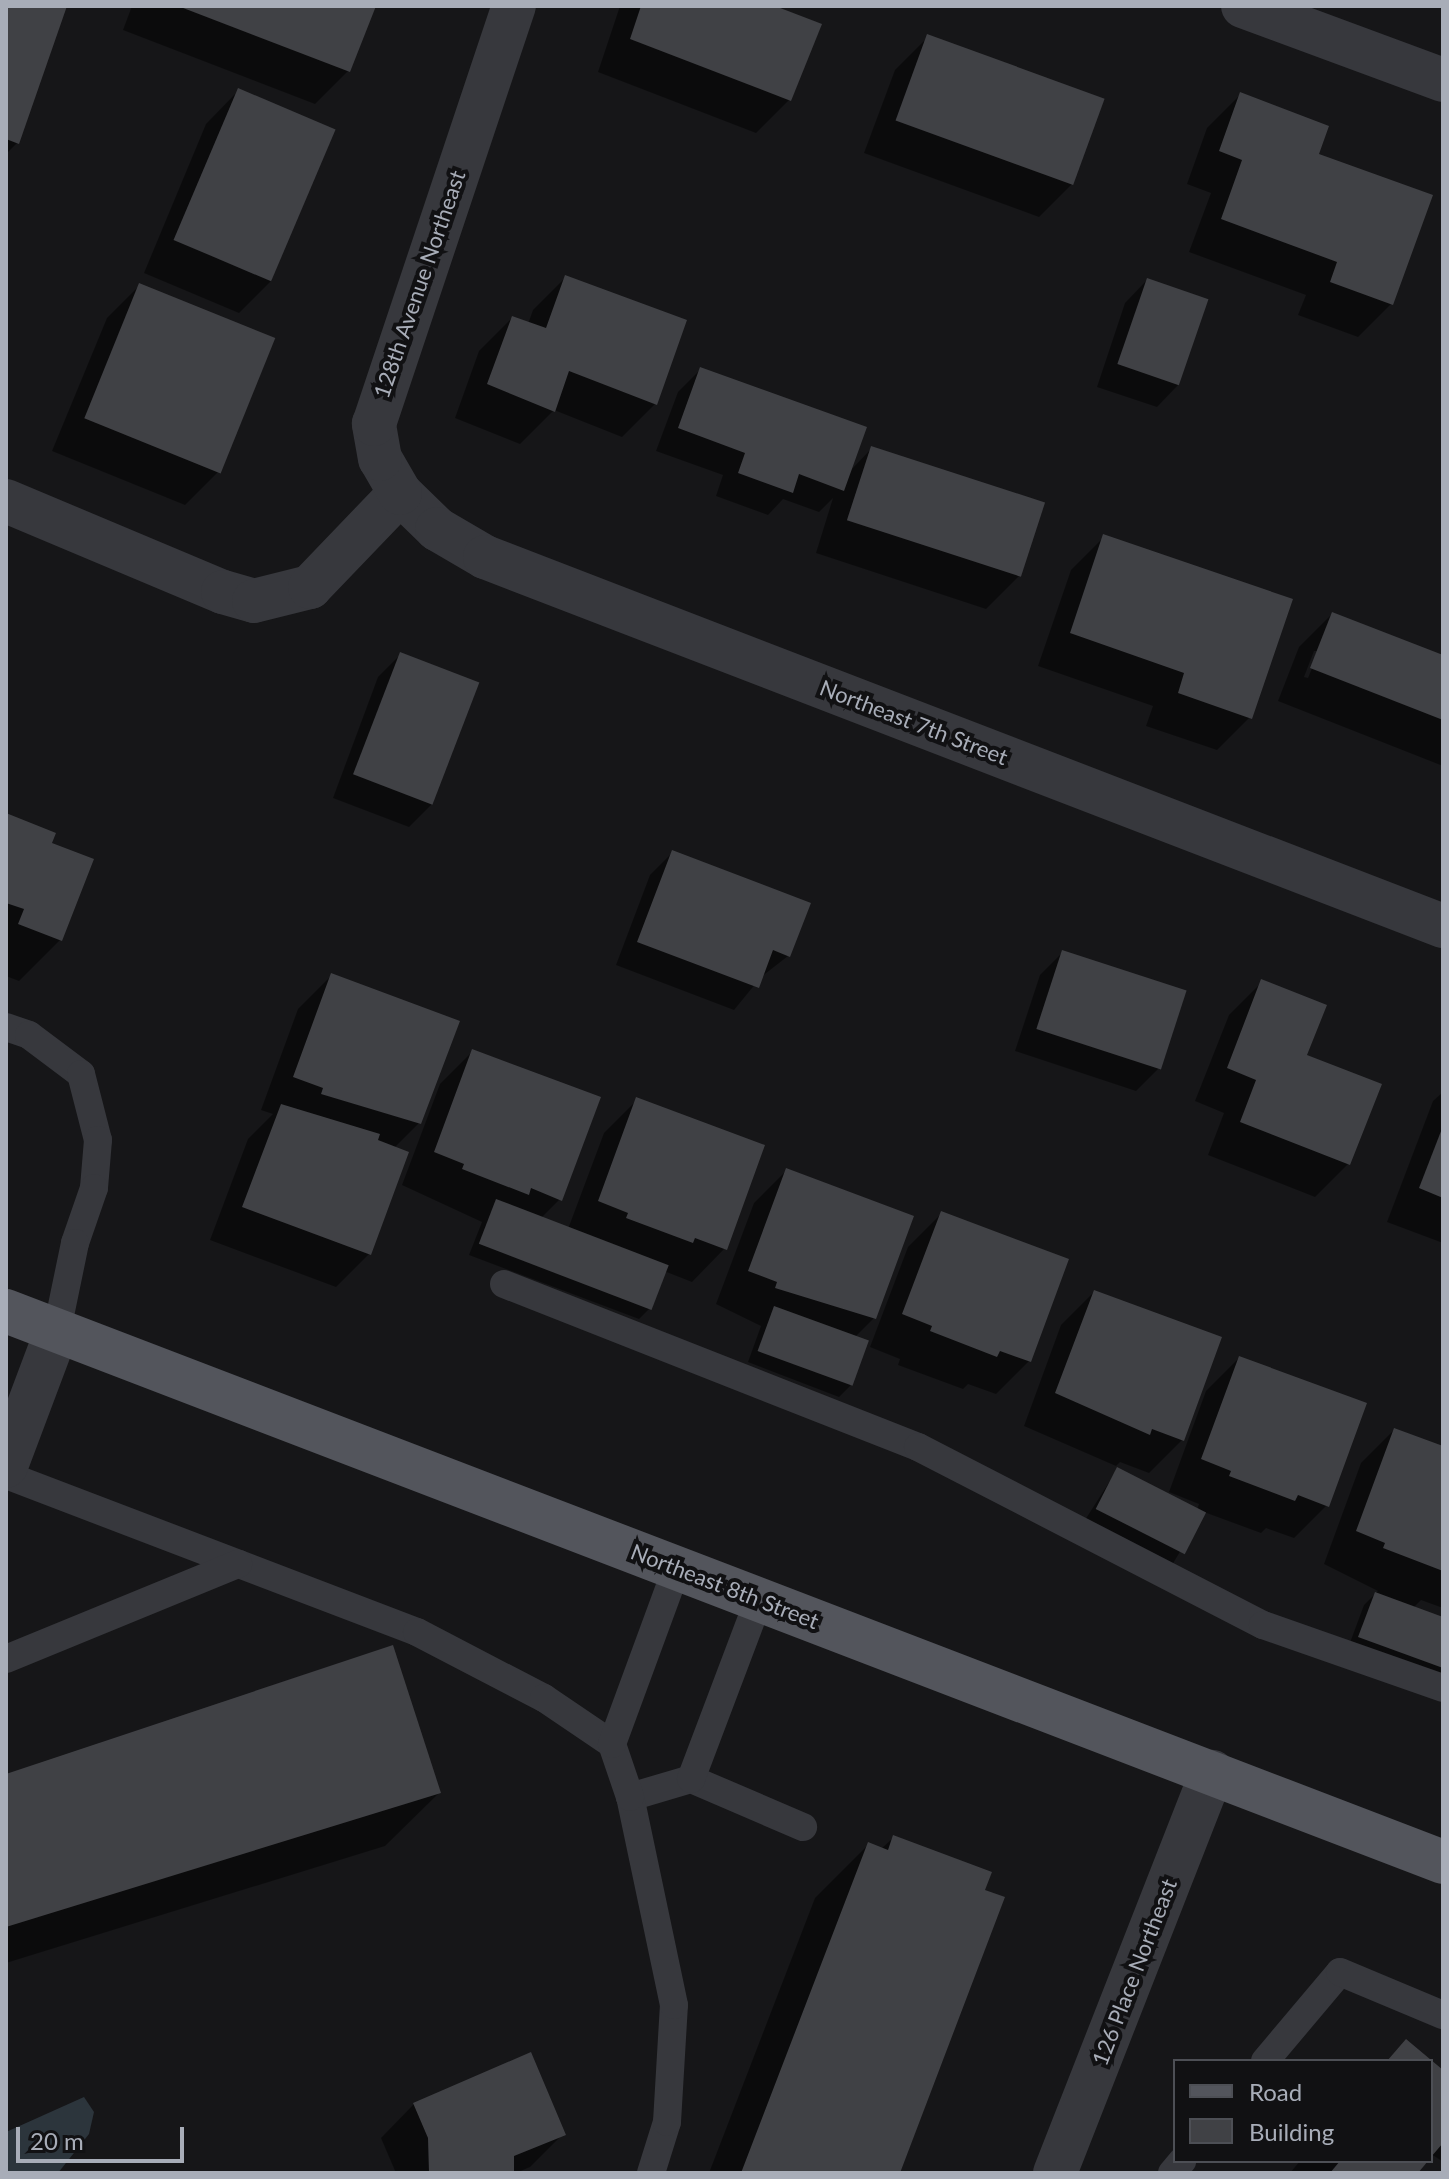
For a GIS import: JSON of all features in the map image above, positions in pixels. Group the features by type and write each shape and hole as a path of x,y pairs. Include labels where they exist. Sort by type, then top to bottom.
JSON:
{"main road":[{"name":"Northeast 8th Street","path":"6,1311 1443,1862"}],"street":[{"name":"128th Avenue Northeast","path":"400,493 380,459 374,424 514,6"},
{"path":"1243,6 1443,80"},
{"path":"6,501 254,601 310,587 400,493"},
{"name":"Northeast 7th Street","path":"400,493 437,529 485,557 1443,926"},
{"path":"6,1466 57,1330"},
{"name":"126 Place Northeast","path":"1055,2173 1212,1772"}],"lane":[{"path":"6,1027 29,1035 81,1074 98,1140 94,1188 75,1243 57,1330"},
{"path":"504,1284 918,1447 1263,1625 1443,1688"},
{"path":"6,1475 417,1632 544,1698 612,1744 630,1797 674,2005 667,2122 651,2173"},
{"path":"6,1659 238,1564"},
{"path":"612,1744 677,1567"},
{"path":"691,1779 759,1599"},
{"path":"630,1797 691,1779 803,1827"},
{"path":"1267,2059 1340,1972 1443,2015"}],"shaded area":[{"path":"84,2097 94,2112 89,2134 58,2173 6,2173 6,2132"}],"building":[{"path":"6,6 67,6 19,144 6,139"},
{"path":"178,6 376,6 350,72"},
{"path":"641,6 775,6 822,24 791,101 630,39"},
{"path":"927,34 1105,99 1073,185 896,120"},
{"path":"238,88 336,129 271,281 174,240"},
{"path":"1240,92 1329,126 1319,154 1433,195 1393,305 1330,282 1337,262 1221,219 1242,160 1219,151"},
{"path":"565,275 687,320 657,405 569,371 555,412 487,384 512,316 546,328"},
{"path":"1147,278 1208,299 1179,385 1117,364"},
{"path":"139,283 275,338 221,473 84,418"},
{"path":"700,367 867,427 844,491 799,474 793,493 738,473 745,453 678,428"},
{"path":"871,446 1045,503 1021,577 847,520"},
{"path":"1103,534 1293,599 1252,719 1178,693 1184,673 1070,633"},
{"path":"1332,612 1443,655 1443,720 1310,668"},
{"path":"400,652 479,682 432,805 353,774"},
{"path":"6,813 56,833 52,843 94,859 62,941 18,924 24,909 6,903"},
{"path":"672,850 811,903 790,957 773,950 759,988 637,942"},
{"path":"1062,950 1187,990 1161,1069 1036,1029"},
{"path":"331,973 460,1021 421,1124 321,1094 323,1088 293,1077"},
{"path":"1261,979 1327,1005 1307,1055 1382,1084 1350,1165 1240,1122 1256,1080 1227,1068"},
{"path":"472,1049 601,1097 562,1201 531,1188 529,1195 462,1169 464,1164 434,1152"},
{"path":"636,1097 765,1145 727,1250 695,1238 693,1243 626,1218 628,1213 598,1201"},
{"path":"281,1104 380,1134 378,1140 409,1152 371,1255 242,1207"},
{"path":"1443,1126 1443,1198 1419,1188"},
{"path":"786,1168 914,1216 876,1319 775,1288 777,1282 748,1271"},
{"path":"496,1199 669,1265 652,1310 479,1244"},
{"path":"941,1211 1069,1259 1031,1362 1000,1351 997,1357 930,1331 932,1326 902,1314"},
{"path":"1094,1290 1222,1337 1184,1441 1152,1429 1150,1435 1055,1393"},
{"path":"774,1306 869,1341 852,1386 758,1351"},
{"path":"1239,1356 1367,1403 1329,1507 1298,1495 1295,1501 1229,1476 1231,1471 1201,1459"},
{"path":"1394,1428 1443,1446 1443,1571 1383,1548 1385,1543 1356,1531"},
{"path":"1117,1467 1206,1512 1185,1554 1096,1509"},
{"path":"1375,1592 1443,1617 1443,1668 1358,1637"},
{"path":"393,1645 441,1793 6,1927 6,1774"},
{"path":"893,1835 992,1872 985,1890 1005,1897 900,2173 741,2173 868,1842 888,1850"},
{"path":"1406,2039 1430,2059 1389,2059"},
{"path":"531,2052 566,2135 514,2156 514,2173 429,2173 428,2138 413,2103"},
{"path":"1433,2062 1443,2070 1443,2143 1433,2155"},
{"path":"1338,2163 1426,2163 1418,2173 1330,2173"}]}
